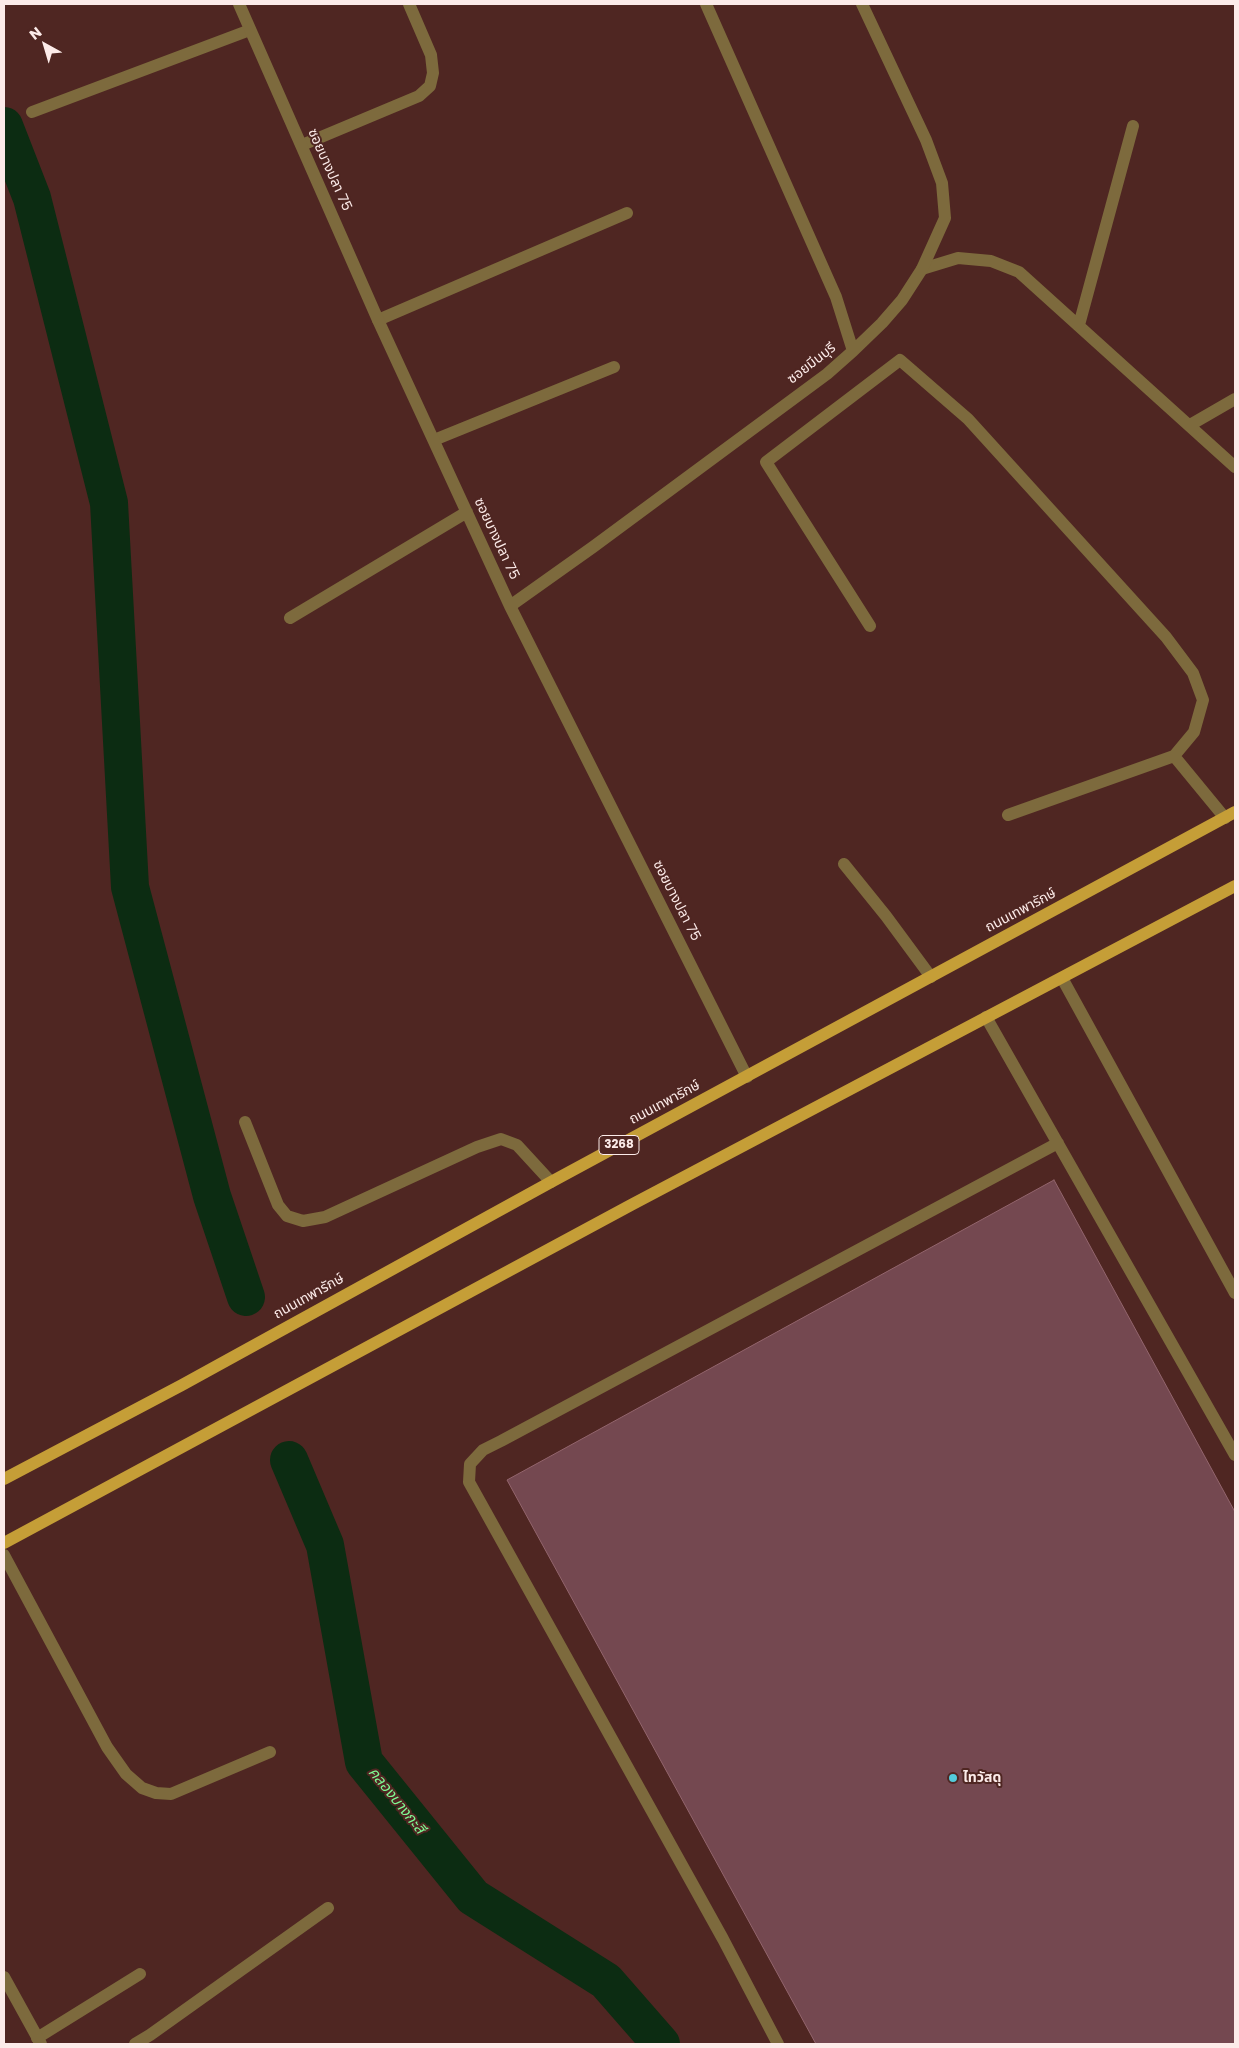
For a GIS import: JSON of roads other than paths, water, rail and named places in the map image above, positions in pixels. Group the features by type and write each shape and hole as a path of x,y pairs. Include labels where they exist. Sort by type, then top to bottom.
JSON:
{"main road":[{"name":"ถนนเทพารักษ์","path":"4,1479 182,1385 551,1182 1230,815"},
{"path":"4,1543 631,1205 1235,886"}],"street":[{"name":"ซอยบางปลา 75","path":"239,4 378,320 510,606 747,1077"},
{"path":"302,145 419,96 430,86 433,74 432,55 409,4"},
{"name":"ซอยมีนบุรี","path":"510,606 593,547 826,374 852,352 836,297 706,4"},
{"path":"852,352 882,323 902,300 922,269 945,218 942,183 926,140 862,4"},
{"path":"32,112 250,30"},
{"path":"1079,325 1133,126"},
{"path":"378,320 627,213"},
{"path":"922,269 958,258 991,261 1019,272 1235,467"},
{"path":"870,626 766,462 900,360 968,419 1166,637 1193,673 1202,700 1194,732 1174,756 1008,814"},
{"path":"434,440 614,366"},
{"path":"1190,425 1235,399"},
{"path":"290,618 467,512"},
{"path":"1174,756 1230,815"},
{"path":"844,864 886,916 931,977"},
{"path":"1062,978 1235,1293"},
{"path":"986,1017 1235,1455"},
{"path":"245,1122 278,1205 287,1216 304,1221 325,1216 477,1147 501,1139 517,1145 551,1182"},
{"path":"778,2044 723,1939 469,1482 470,1464 483,1450 501,1440 1058,1143"},
{"path":"4,1555 107,1747 126,1774 142,1788 156,1793 171,1794 270,1752"},
{"path":"134,2044 157,2030 328,1908"},
{"path":"4,1977 39,2041 140,1974"}],"waterway":[{"path":"4,126 32,198 109,503 130,887 212,1196 246,1297"},
{"name":"คลองบางกะสี","path":"289,1460 325,1545 364,1762 473,1897 606,1981 661,2044"}],"place":[{"name":"ไทวัสดุ","path":"953,1778"}]}
